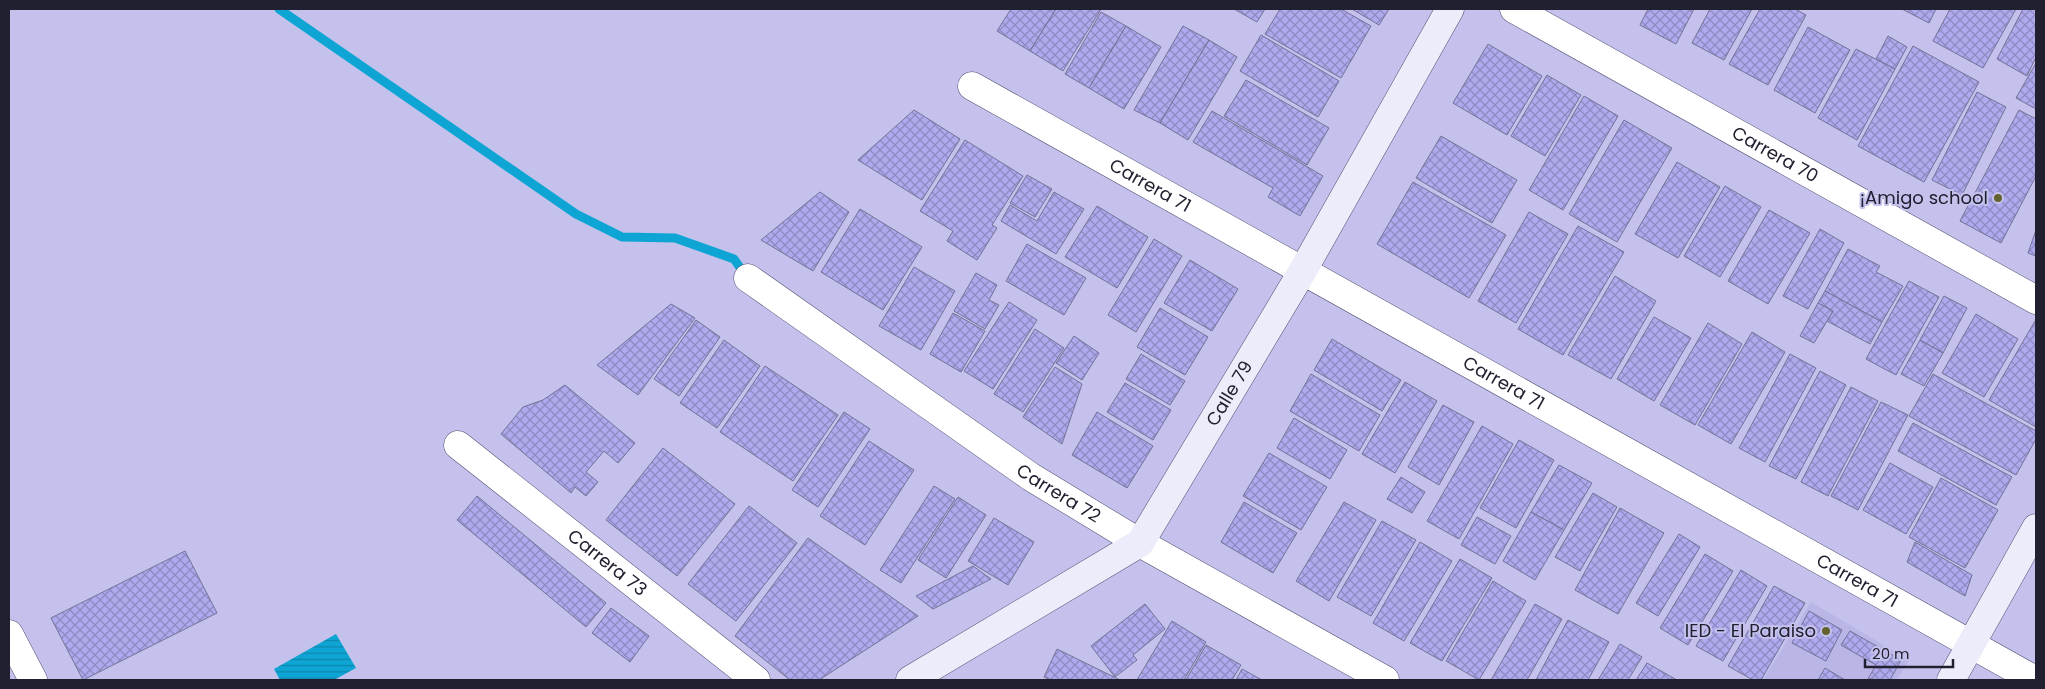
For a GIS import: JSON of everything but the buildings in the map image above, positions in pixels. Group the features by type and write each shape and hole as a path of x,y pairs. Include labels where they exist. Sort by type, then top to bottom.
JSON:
{"street":[{"name":"Calle 79","path":"910,680 1140,543 1302,272 1450,9"},
{"name":"Carrera 70","path":"1514,9 2036,300"},
{"name":"Carrera 71","path":"972,86 2035,680"},
{"name":"Carrera 72","path":"748,278 1031,477 1140,543 1385,680"},
{"name":"Carrera 73","path":"458,444 756,680"},
{"path":"1951,680 2036,528"},
{"path":"9,634 33,680"}],"shaded area":[{"name":"IED - El Paraiso","path":"1811,602 1909,660 1897,680 1763,680"},
{"path":"336,634 356,668 334,680 280,680 274,669"}],"waterway":[{"path":"279,9 576,214 622,237 675,238 734,259 746,276"}],"place":[{"name":"¡Amigo school","path":"1998,198"},
{"name":"IED - El Paraiso","path":"1826,631"}]}
